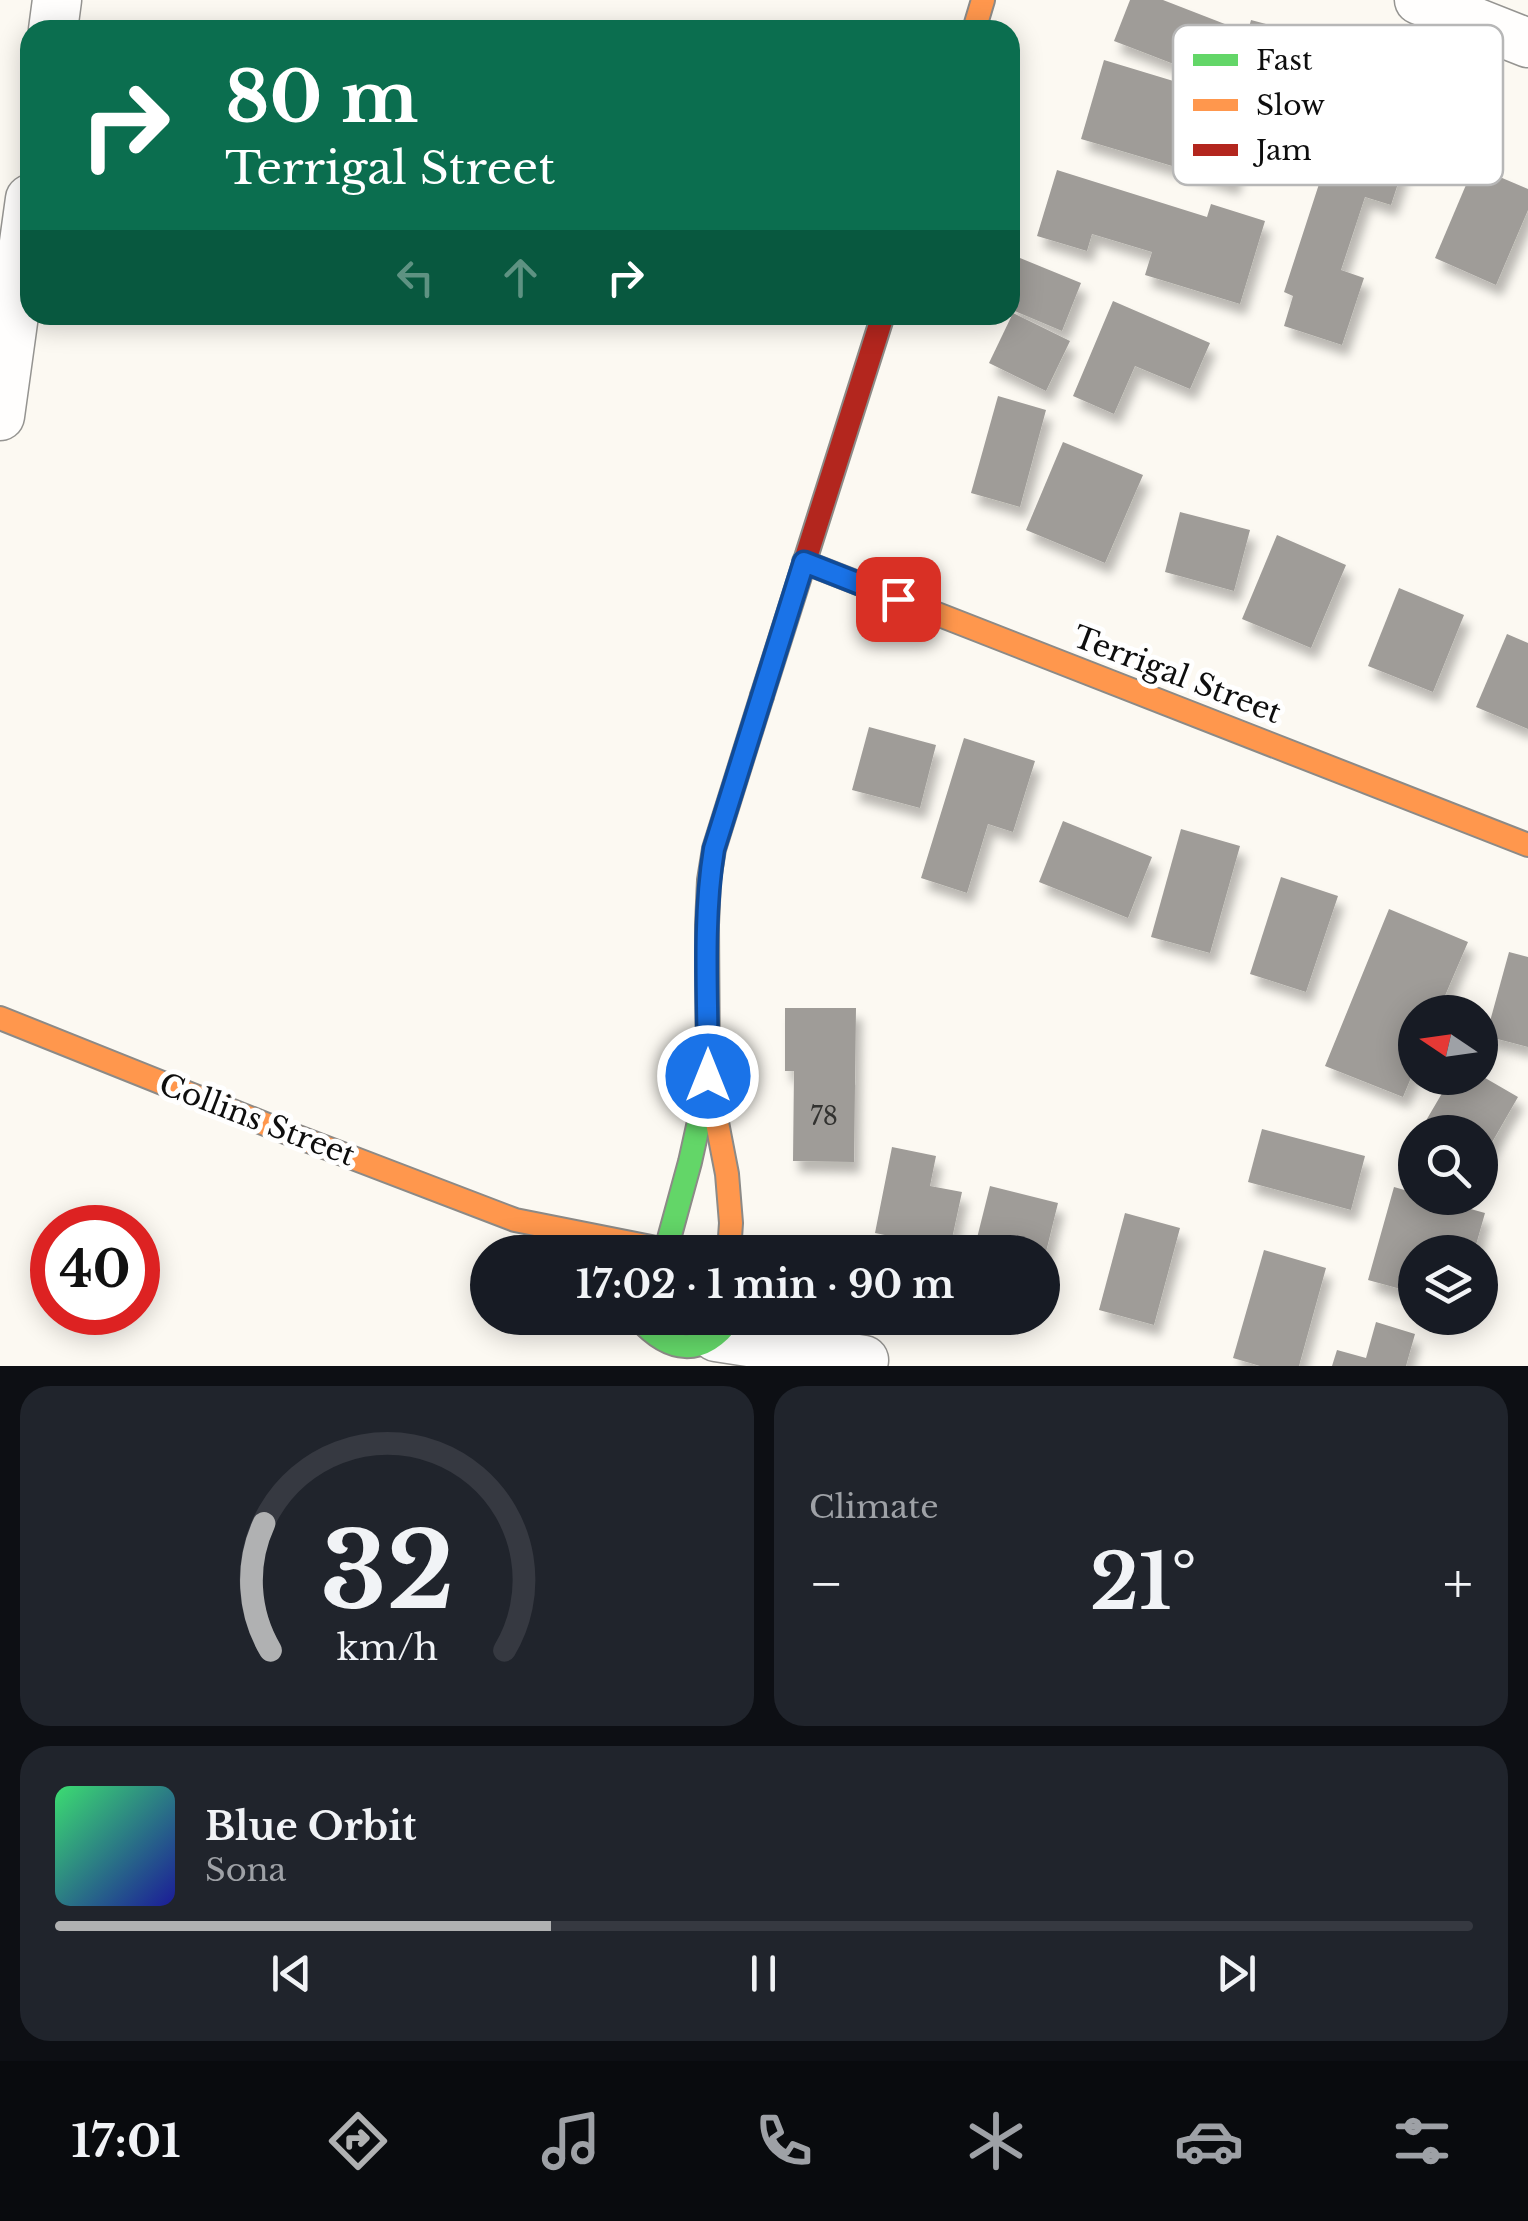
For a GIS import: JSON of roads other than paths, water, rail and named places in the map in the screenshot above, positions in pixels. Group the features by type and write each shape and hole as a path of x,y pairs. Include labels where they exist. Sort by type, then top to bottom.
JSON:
{"street":[{"path":"1418,0 1482,25"},
{"path":"1503,33 1528,43"},
{"path":"0,416 20,271"},
{"path":"730,1235 727,1174 708,1076 709,880 714,849 880,325"},
{"name":"Terrigal Street","path":"804,562 1528,845"},
{"name":"Collins Street","path":"0,1018 514,1220 603,1235"},
{"path":"682,1235 690,1162 708,1076"},
{"name":"Collins Street","path":"514,1220 536,1235"},
{"path":"638,1335 638,1350"},
{"path":"652,1335 680,1346 698,1346 715,1340 871,1363"},
{"path":"824,1335 871,1363"}]}
